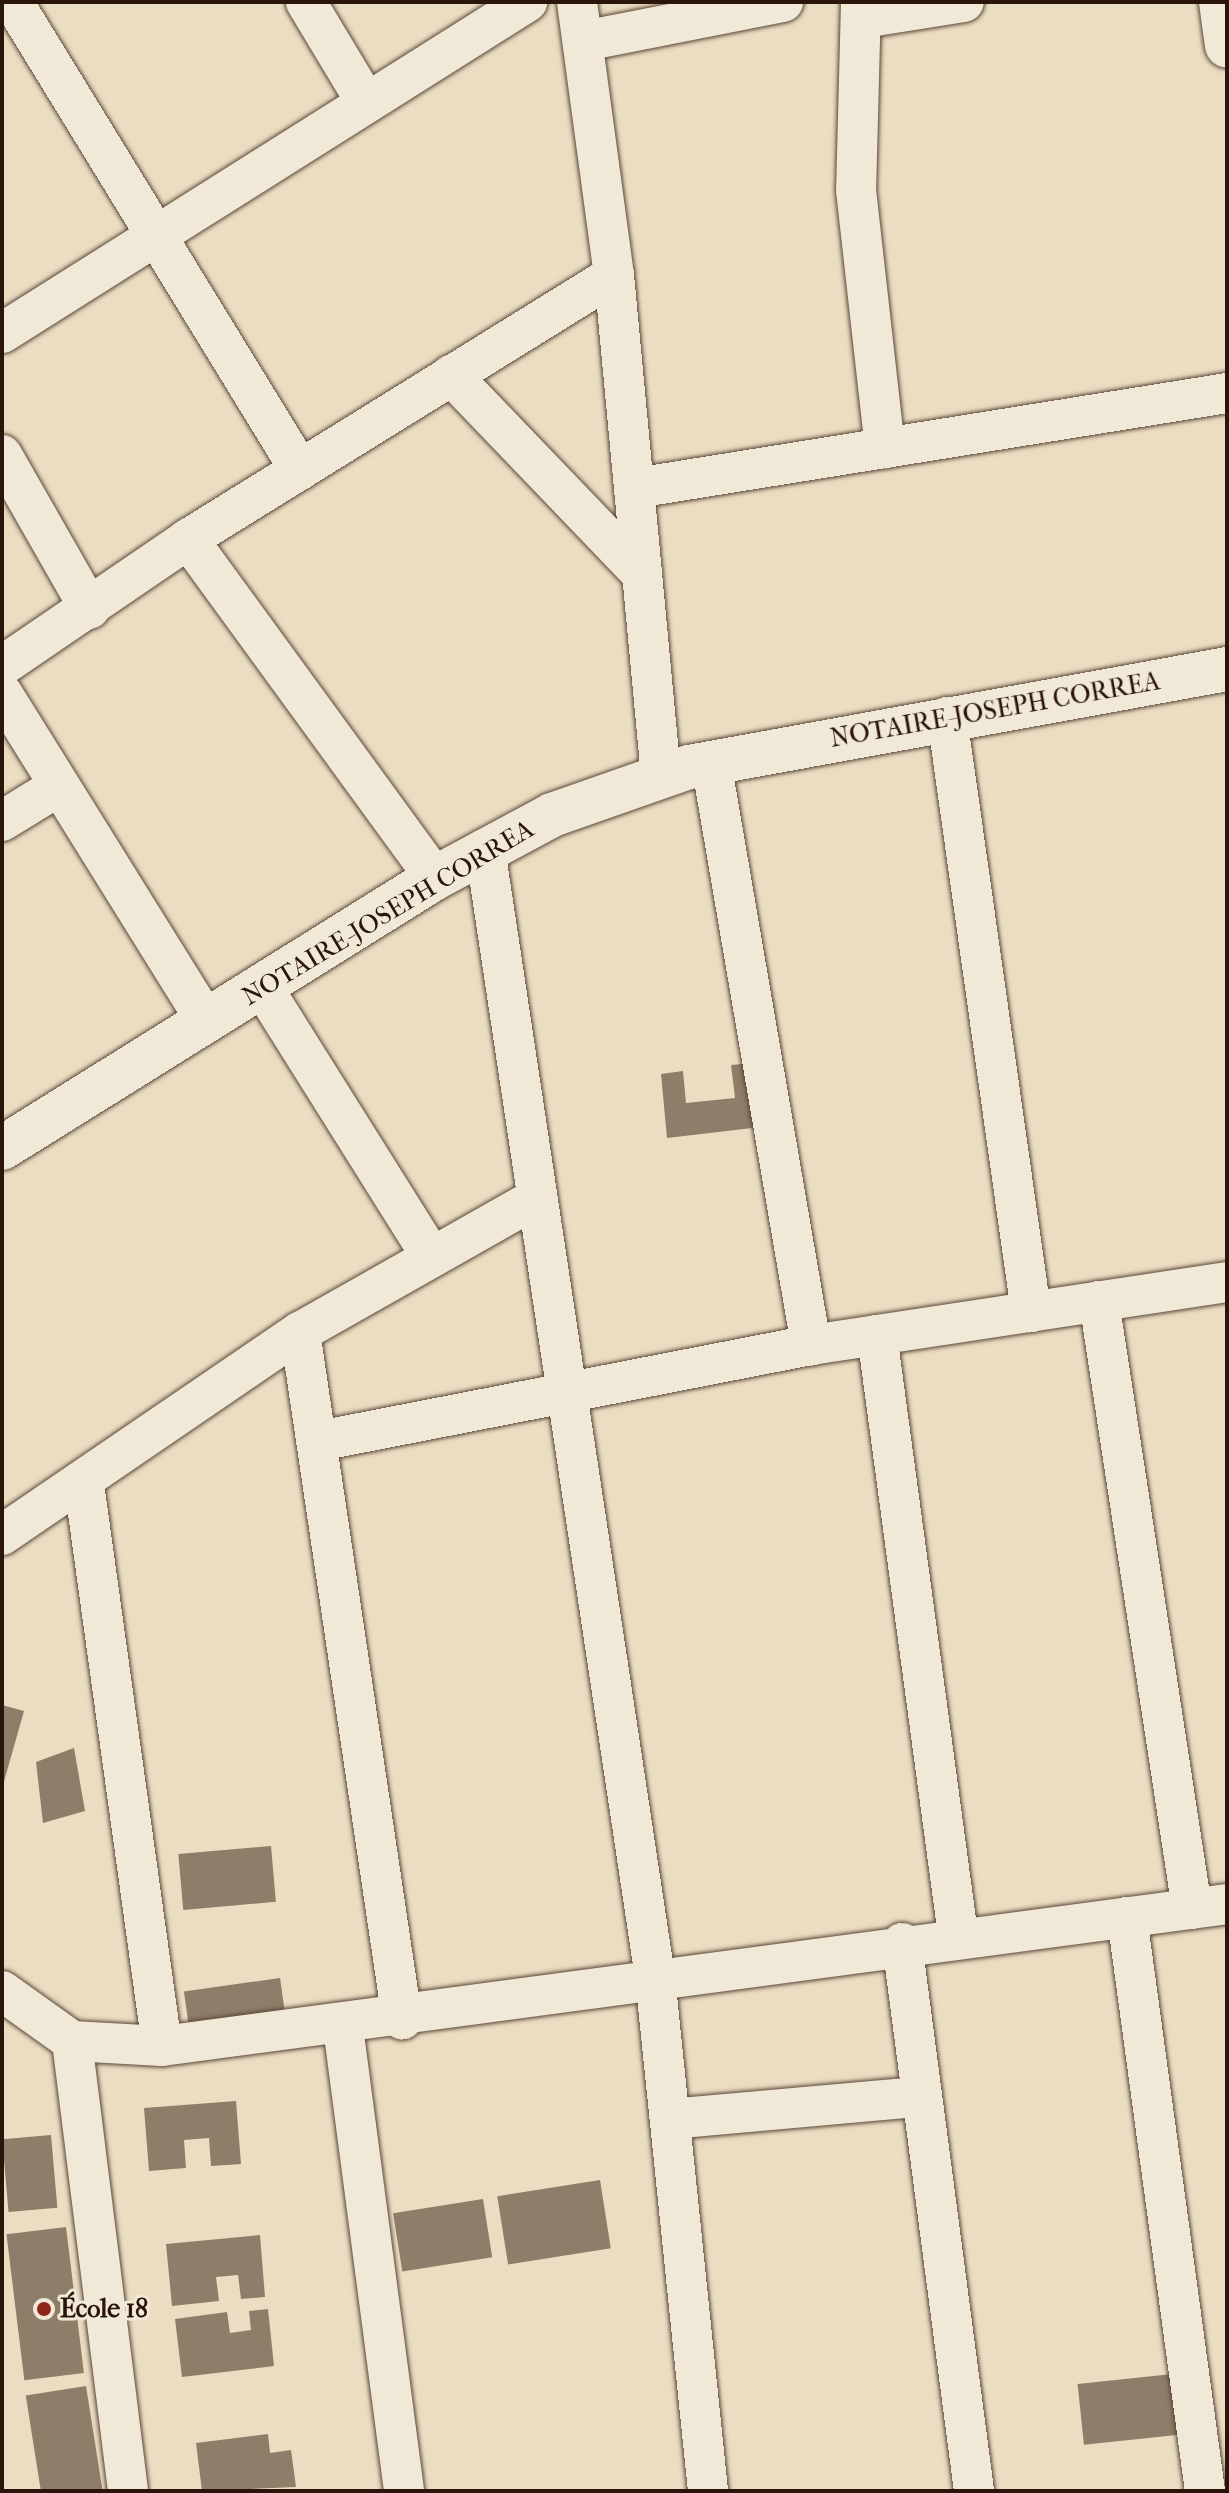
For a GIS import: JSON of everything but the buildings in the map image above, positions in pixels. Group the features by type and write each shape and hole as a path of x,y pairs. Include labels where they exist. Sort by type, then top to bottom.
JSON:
{"street":[{"path":"306,2 366,102"},
{"path":"2,333 527,2"},
{"path":"577,2 614,275 661,776"},
{"path":"584,41 783,2"},
{"path":"885,448 856,190 862,10 964,2"},
{"path":"1221,2 1227,46"},
{"path":"14,22 157,236 300,470"},
{"path":"2,666 90,609 188,539 614,275"},
{"path":"451,375 642,574"},
{"path":"636,488 1227,393"},
{"path":"2,455 90,609"},
{"path":"188,539 435,878"},
{"name":"NOTAIRE-JOSEPH CORREA","path":"2,1148 435,878 552,815 661,776 711,762 947,717 1227,669"},
{"path":"2,693 207,1022"},
{"path":"947,717 1031,1312"},
{"path":"711,762 811,1345"},
{"path":"2,821 59,786"},
{"path":"485,849 533,1200 567,1393 655,1977 708,2491"},
{"path":"263,988 431,1256"},
{"path":"2,1535 84,1484 300,1332 533,1200"},
{"path":"319,1441 811,1345 1227,1282"},
{"path":"2,1991 72,2041 162,2046 343,2027 655,1977 958,1935 1209,1906 1099,1301"},
{"path":"300,1332 319,1441 402,2019"},
{"path":"877,1335 958,1935"},
{"path":"84,1484 162,2046"},
{"path":"1127,1917 1205,2491"},
{"path":"902,1943 918,2097 974,2491"},
{"path":"343,2027 404,2491"},
{"path":"72,2041 128,2491"},
{"path":"670,2119 918,2097"}],"place":[{"name":"École 18","path":"44,2309"}]}
